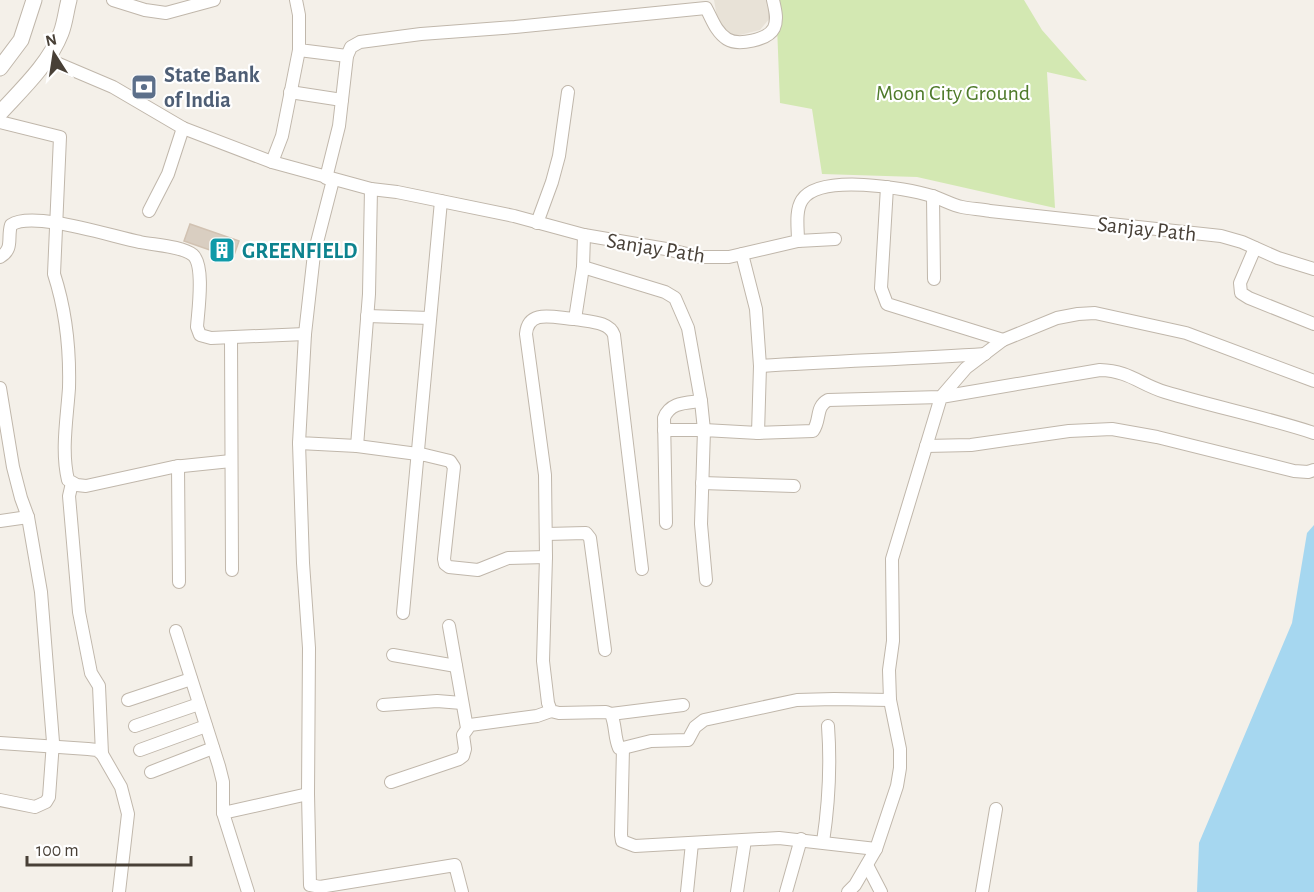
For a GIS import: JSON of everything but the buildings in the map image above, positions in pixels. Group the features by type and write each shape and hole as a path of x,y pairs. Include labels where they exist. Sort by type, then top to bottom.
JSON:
{"street":[{"path":"0,68 21,40 34,0"},
{"path":"0,113 47,59 61,33 69,0"},
{"path":"113,0 145,10 166,13 214,0"},
{"path":"272,162 282,136 299,50 299,15 296,0"},
{"path":"462,892 455,866 311,888 308,794 309,648 303,563 299,443 305,334 314,254 339,126 347,56 351,47 360,42 421,34 706,8 720,34 730,41 743,43 769,35 774,28 777,20 773,0"},
{"path":"299,50 347,56"},
{"name":"Sanjay Path","path":"47,59 113,87 183,128 272,162 371,189 441,201 584,235 700,257 729,257 798,240 798,208 804,197 813,191 836,185 887,187 933,196 961,207 990,211 1221,236 1314,269"},
{"path":"291,92 342,100"},
{"path":"537,223 559,156 568,92"},
{"path":"0,122 60,137 54,274 60,291 68,338 69,384 65,453 68,480 86,486 178,466 231,461"},
{"path":"149,211 168,174 183,128"},
{"path":"887,187 881,288 887,304 1003,340"},
{"path":"357,446 367,316 371,189"},
{"path":"933,196 934,279"},
{"path":"402,613 441,201"},
{"path":"0,257 10,247 11,225 19,220 67,224 138,242 184,250 194,256 198,263 200,274 197,327 200,335 211,339 305,334"},
{"path":"574,319 583,267 584,235"},
{"path":"798,240 835,239"},
{"path":"1255,248 1240,283 1241,292 1249,298 1314,324"},
{"path":"742,254 756,309 760,366 758,433"},
{"path":"583,267 665,292 675,298 688,328 704,430 701,524 706,580"},
{"path":"848,892 855,885 876,849 897,786 900,768 900,749 890,700 889,670 893,640 892,559 941,397 966,368 1003,340 1056,318 1095,313 1186,333 1314,381"},
{"path":"367,316 430,318"},
{"path":"551,711 543,661 546,557 545,475 526,334 526,325 532,319 540,316 574,319 605,325 612,329 642,569"},
{"path":"231,338 232,570"},
{"path":"760,366 985,354"},
{"path":"664,430 758,433 813,431 819,408 828,400 941,397 1100,370 1112,370 1121,371 1161,391 1262,416 1314,433"},
{"path":"0,388 13,467 28,517 41,592 52,748 46,802 35,807 0,800"},
{"path":"666,523 664,418 667,409 678,404 701,401"},
{"path":"926,446 971,445 1069,431 1112,429 1156,437 1294,471 1314,470"},
{"path":"299,443 357,446 450,461 454,467 444,559 445,564 449,567 478,570 508,558 546,557"},
{"path":"178,466 179,582"},
{"path":"72,483 70,501 74,573 85,647 92,673 99,686 102,754"},
{"path":"702,483 794,486"},
{"path":"0,521 28,517"},
{"path":"546,534 586,533 590,538 605,650"},
{"path":"449,626 467,728"},
{"path":"176,631 223,782 223,813 248,892"},
{"path":"393,655 456,666"},
{"path":"129,700 191,679"},
{"path":"611,714 614,720 616,740 619,748 623,748 651,741 688,740 699,723 710,717 759,710 797,700 890,700"},
{"path":"383,705 437,701 462,703"},
{"path":"135,726 199,704"},
{"path":"391,782 464,756 463,735 467,728 476,723 526,718 551,711 611,714 683,705"},
{"path":"140,750 206,726"},
{"path":"823,842 830,792 831,761 828,726"},
{"path":"0,743 88,749 97,750 102,754 121,787 128,814 118,892"},
{"path":"151,772 213,748"},
{"path":"623,748 622,841 635,846 779,838 876,849"},
{"path":"223,813 308,794"},
{"path":"982,892 996,809"},
{"path":"786,892 801,839"},
{"path":"737,892 745,840"},
{"path":"687,892 692,843"},
{"path":"867,866 881,892"}],"shaded area":[{"path":"714,0 768,0 770,18 760,30 736,36 720,34"}],"green space":[{"name":"Moon City Ground","path":"776,0 1024,0 1042,30 1087,81 1047,72 1055,208 917,177 822,174 812,109 780,103"}],"water":[{"path":"1314,525 1314,892 1197,892 1199,843 1292,623 1307,533"}],"place":[{"name":"State Bank of India","path":"144,87"},
{"name":"GREENFIELD","path":"222,250"}]}
